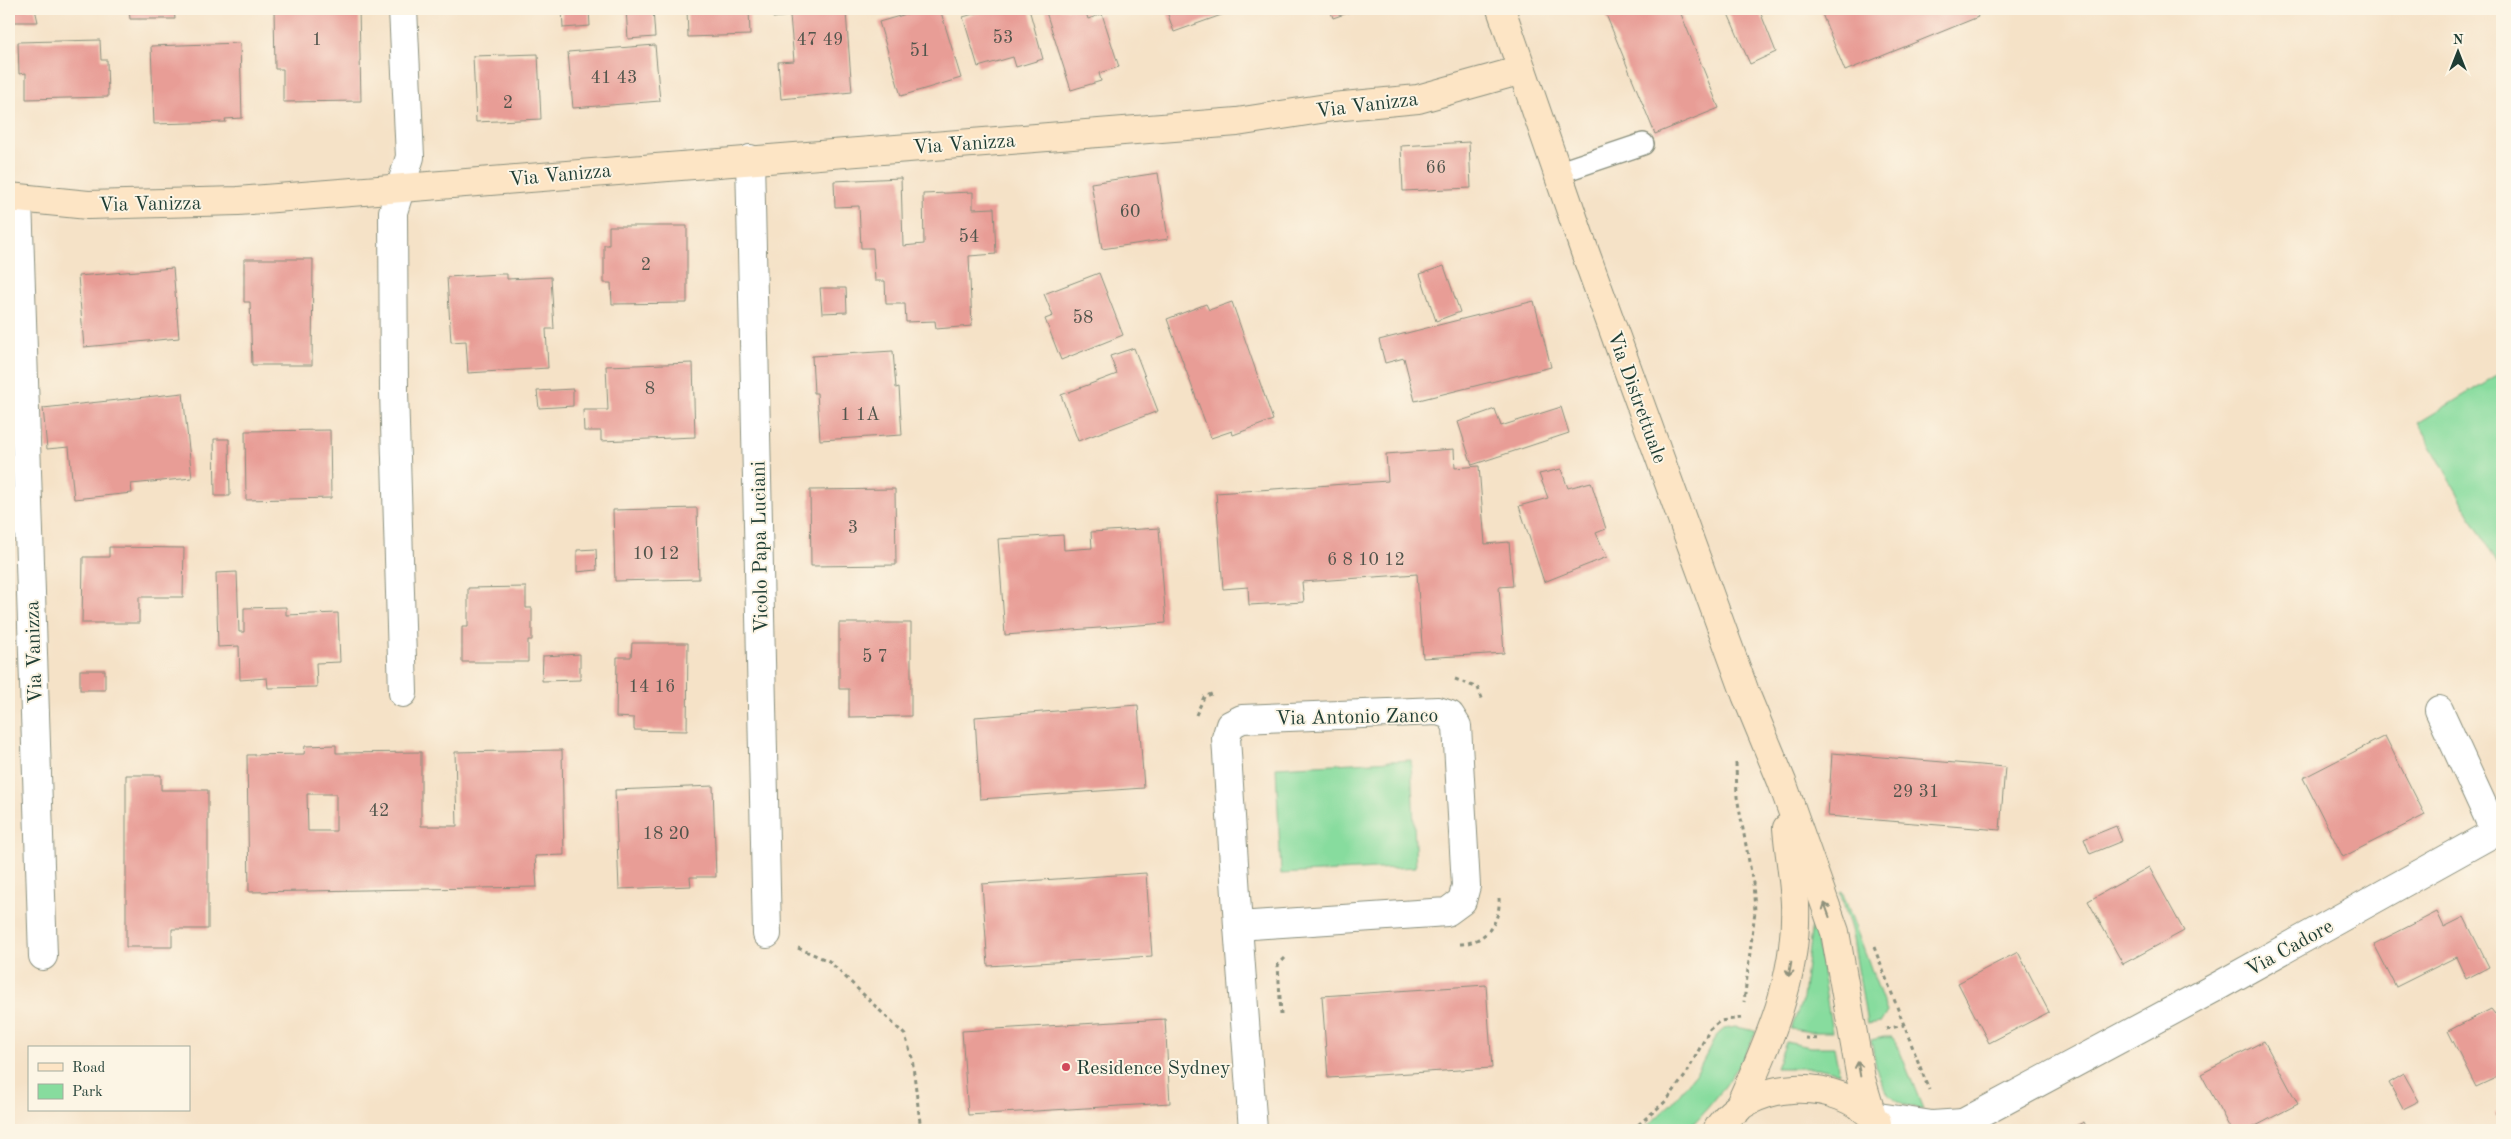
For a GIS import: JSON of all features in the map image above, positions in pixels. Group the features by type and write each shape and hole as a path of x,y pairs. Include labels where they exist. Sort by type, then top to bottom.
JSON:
{"main road":[{"name":"Via Distrettuale","path":"1501,9 1557,173 1746,695 1782,782"},
{"name":"Via Vanizza","path":"13,198 88,205 238,201 750,159 1237,122 1333,108 1418,99 1522,70"},
{"path":"1738,1109 1765,1051 1786,991 1793,952 1795,904 1782,782"},
{"path":"1782,782 1835,932 1861,1079 1878,1123"},
{"path":"1717,1130 1738,1109 1763,1094 1792,1088 1821,1089 1849,1099 1878,1123"}],"street":[{"path":"403,9 410,157 393,212 394,391 403,693"},
{"name":"Vicolo Papa Luciani","path":"750,159 767,934"},
{"name":"Via Vanizza","path":"13,198 43,956"},
{"name":"Via Cadore","path":"1878,1123 1959,1127 2220,985 2499,839 2439,710"},
{"name":"Via Antonio Zanco","path":"1238,926 1446,912 1462,900 1466,886 1458,736 1457,726 1450,715 1438,711 1242,719 1230,725 1226,738 1238,926 1253,1130"}],"lane":[{"path":"1557,173 1643,144"}],"path":[{"path":"1448,680 1458,679 1478,688 1486,705"},
{"path":"1196,723 1196,713 1204,697 1217,692"},
{"path":"1632,1130 1666,1101 1685,1076 1710,1029 1720,1021 1742,1018 1755,911 1753,883 1737,797 1736,761"},
{"path":"1452,945 1471,944 1491,931 1500,909 1498,889"},
{"path":"767,934 829,961 905,1035 912,1058 921,1130"},
{"path":"1281,1023 1278,965 1290,952"},
{"path":"1803,1038 1824,1039"}],"green space":[{"path":"2502,372 2502,572 2418,423"},
{"path":"1411,760 1416,867 1281,874 1276,767"},
{"path":"1842,891 1887,1012 1881,1022 1867,1024 1852,933 1840,892"},
{"path":"1814,921 1832,1032 1811,1032 1791,1029 1803,998 1812,922"},
{"path":"1735,1027 1756,1031 1735,1072 1708,1108 1687,1130 1643,1130 1672,1103 1699,1069 1716,1036 1724,1029"},
{"path":"1892,1037 1897,1044 1923,1109 1908,1106 1897,1101 1883,1086 1876,1066 1871,1040"},
{"path":"1786,1042 1810,1047 1834,1047 1839,1073 1818,1068 1776,1068"},
{"path":"1795,1126 1821,1130 1776,1130"}],"building":[{"path":"10,9 35,9 38,22 10,22"},
{"path":"129,9 174,9 175,19 130,19"},
{"path":"274,9 359,9 361,101 283,102 283,69 275,69"},
{"path":"562,9 589,9 590,26 563,28"},
{"path":"626,9 653,9 655,37 628,39"},
{"path":"687,9 749,9 750,35 688,37"},
{"path":"772,9 860,9 860,11 846,12 852,92 781,99 778,62 794,61 790,16 773,18"},
{"path":"912,9 940,9 961,78 901,96 879,22 913,12"},
{"path":"991,9 1029,9 1043,59 1016,67 1013,57 978,67 963,17"},
{"path":"1045,9 1085,9 1088,19 1102,14 1119,67 1099,73 1101,81 1071,90"},
{"path":"1166,9 1238,9 1174,32"},
{"path":"1330,9 1359,9 1333,18"},
{"path":"1613,9 1679,9 1719,108 1655,134 1605,12"},
{"path":"1726,9 1759,9 1776,52 1750,64"},
{"path":"1820,9 1975,9 1978,17 1845,71"},
{"path":"100,40 101,60 107,60 108,97 26,99 26,73 19,74 18,42"},
{"path":"240,43 242,118 225,119 226,122 154,124 151,46"},
{"path":"655,45 660,101 573,108 568,52"},
{"path":"538,54 541,119 476,122 473,56"},
{"path":"1469,142 1471,188 1403,191 1401,146"},
{"path":"1158,173 1168,239 1102,249 1091,183"},
{"path":"901,178 903,246 924,244 923,194 973,192 973,209 994,208 996,254 969,256 972,326 936,329 935,321 906,322 905,304 886,304 885,281 875,281 873,248 861,248 859,206 835,207 834,181"},
{"path":"609,226 687,226 687,303 612,304 611,283 604,283 604,245 609,245"},
{"path":"244,259 313,259 312,365 252,365 250,302 244,302"},
{"path":"1444,266 1460,312 1436,321 1420,274"},
{"path":"173,268 179,338 84,347 78,276"},
{"path":"1099,273 1123,335 1061,360 1045,319 1053,316 1044,294"},
{"path":"507,274 507,279 551,277 554,329 546,329 548,368 468,373 466,341 451,342 447,277"},
{"path":"820,288 846,288 847,312 822,313"},
{"path":"1534,301 1551,367 1415,401 1404,358 1385,363 1379,340"},
{"path":"1232,302 1273,420 1233,435 1232,431 1211,438 1167,319 1206,304 1209,310"},
{"path":"1134,348 1158,411 1078,441 1061,395 1117,374 1110,356"},
{"path":"893,351 896,388 899,387 902,435 820,440 817,393 814,393 812,356"},
{"path":"693,363 695,437 601,441 601,431 584,431 583,410 608,410 606,366"},
{"path":"573,389 573,406 539,408 537,391"},
{"path":"183,393 192,478 131,484 132,493 74,499 69,447 47,449 43,408"},
{"path":"1561,407 1569,433 1472,465 1458,422 1495,409 1501,426"},
{"path":"330,430 331,498 246,500 245,431"},
{"path":"214,439 229,439 230,496 215,496"},
{"path":"1454,449 1455,468 1479,466 1485,544 1509,542 1513,586 1499,587 1504,653 1423,658 1417,574 1302,582 1304,602 1249,605 1248,587 1223,589 1216,493 1388,481 1386,454"},
{"path":"1561,469 1568,488 1591,482 1606,529 1596,533 1607,557 1544,582 1519,506 1548,498 1539,474"},
{"path":"895,489 896,565 811,566 810,490"},
{"path":"697,508 699,579 615,581 613,510"},
{"path":"1159,528 1166,623 1005,635 998,539 1063,535 1064,550 1092,548 1091,532"},
{"path":"109,547 184,548 183,597 139,597 139,623 82,623 83,557 109,557"},
{"path":"596,549 597,570 577,572 577,550"},
{"path":"237,572 239,632 244,632 244,608 286,607 286,615 338,613 340,662 316,663 317,687 268,688 267,678 240,680 239,646 218,647 216,573"},
{"path":"526,587 526,608 532,608 532,640 528,640 528,662 462,662 462,627 468,627 468,588"},
{"path":"839,623 911,623 911,716 849,717 849,689 839,689"},
{"path":"632,643 688,643 687,731 634,730 634,718 616,717 617,657 631,657"},
{"path":"580,654 580,680 542,681 543,656"},
{"path":"80,670 105,670 105,690 80,690"},
{"path":"1138,705 1144,788 980,799 975,717"},
{"path":"2385,736 2425,815 2343,857 2303,778"},
{"path":"336,745 336,753 421,752 421,826 457,826 455,752 562,750 564,855 535,856 537,887 249,892 247,755 304,754 305,746","holes":["307,794 336,794 336,831 308,831"]},
{"path":"1832,753 2005,767 2000,830 1828,816"},
{"path":"126,775 161,775 161,790 208,790 208,929 172,929 172,947 126,947"},
{"path":"713,786 716,877 690,877 691,886 619,889 615,790"},
{"path":"2116,826 2122,841 2090,854 2084,839"},
{"path":"2149,867 2184,931 2123,964 2088,901"},
{"path":"1146,873 1152,956 988,966 982,884"},
{"path":"2437,912 2444,927 2464,917 2489,967 2466,979 2456,957 2396,987 2374,944"},
{"path":"2018,952 2049,1012 1989,1043 1958,983"},
{"path":"1486,985 1492,1068 1328,1078 1322,996"},
{"path":"2491,1009 2495,1014 2502,1010 2502,1075 2476,1087 2448,1031"},
{"name":"Residence Sydney","path":"1165,1019 1170,1103 968,1115 962,1031"},
{"path":"2264,1041 2298,1104 2248,1130 2231,1130 2201,1074"},
{"path":"2404,1074 2419,1101 2403,1109 2389,1083"},
{"path":"2502,1109 2502,1126 2496,1113"},
{"path":"2084,1122 2088,1130 2066,1130"}],"place":[{"name":"Residence Sydney","path":"1066,1067"}]}
